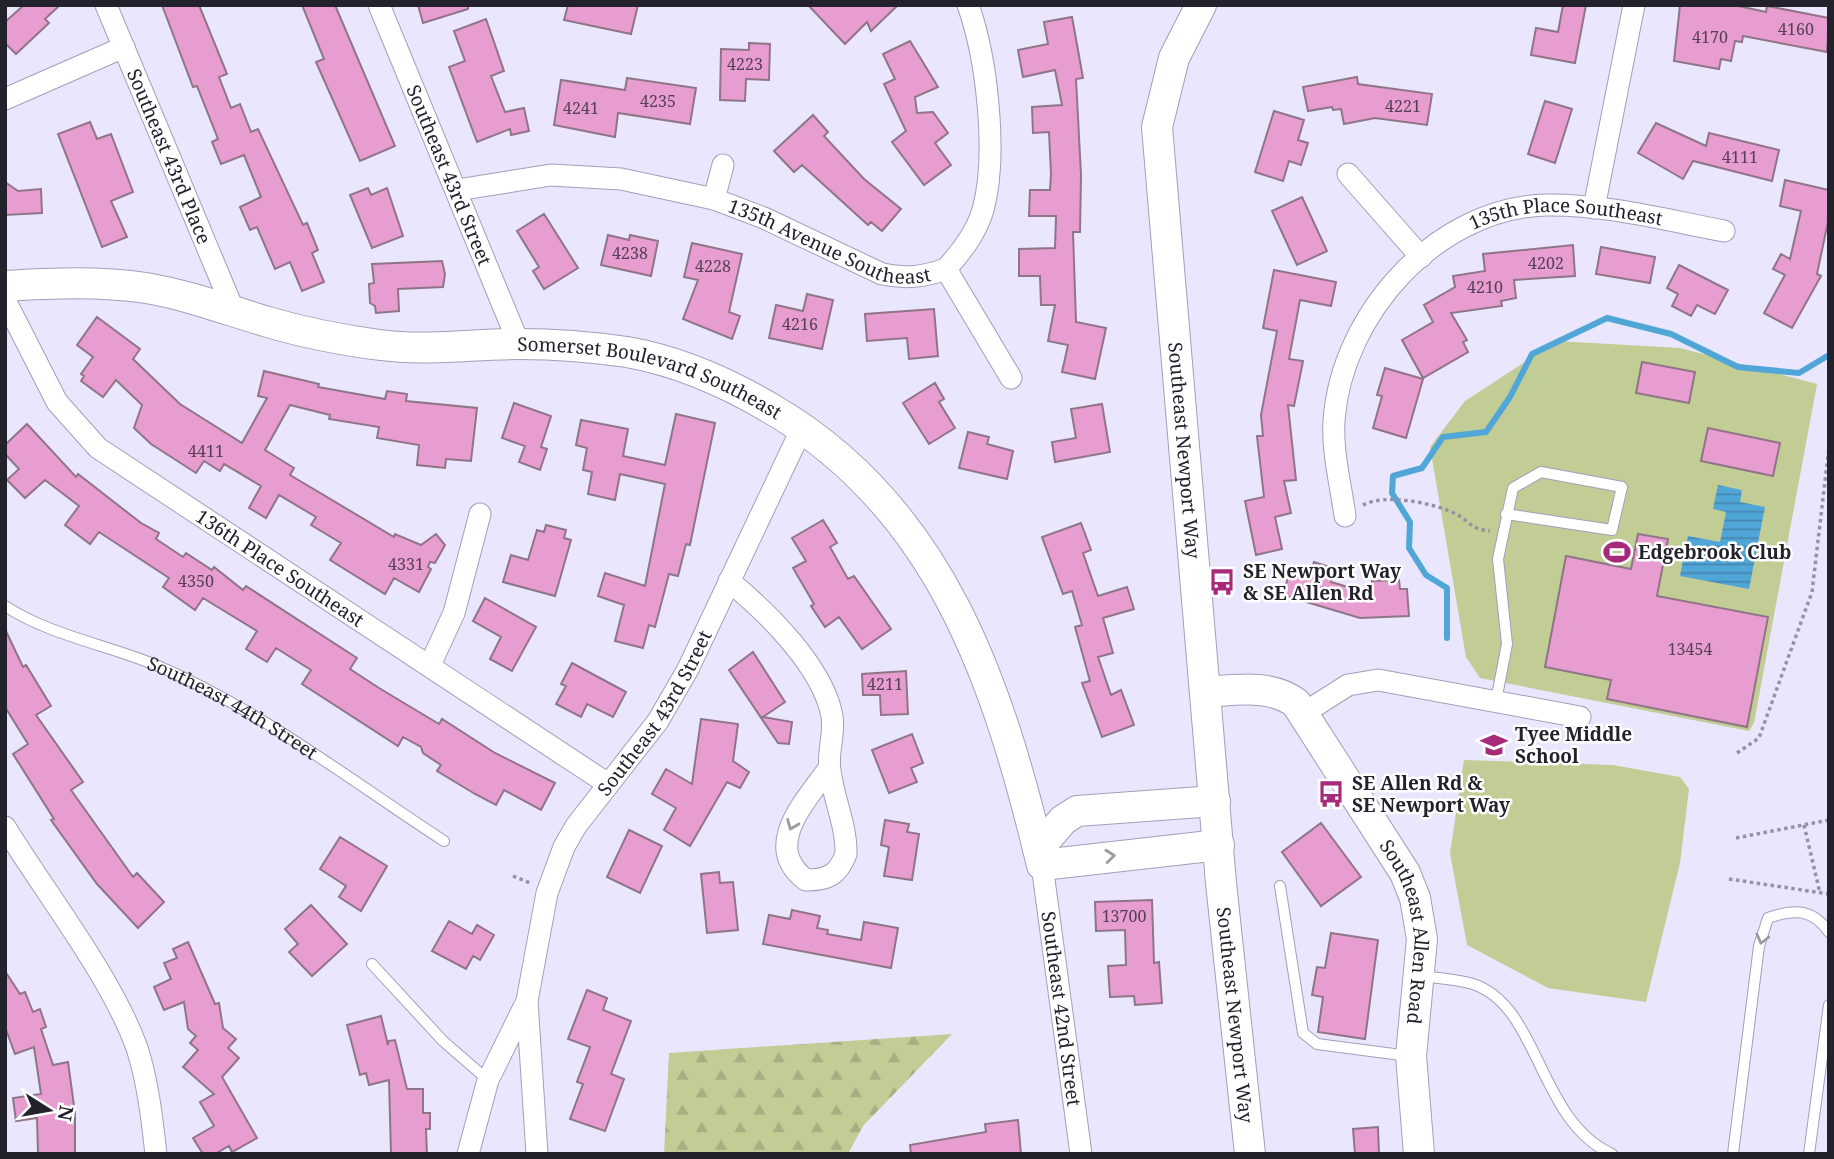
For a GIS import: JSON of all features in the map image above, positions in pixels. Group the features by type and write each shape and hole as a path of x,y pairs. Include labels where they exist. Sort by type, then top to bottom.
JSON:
{"street":[{"name":"Southeast 43rd Place","path":"106,5 233,309"},
{"name":"Southeast 43rd Street","path":"379,5 519,344"},
{"path":"968,5 977,31 989,115 986,188 974,231 946,269 1011,378"},
{"name":"Southeast Newport Way","path":"1201,5 1174,58 1157,127 1215,801 1250,1154"},
{"path":"1594,208 1634,5"},
{"path":"5,99 124,47"},
{"name":"135th Avenue Southeast","path":"713,199 723,165"},
{"path":"1348,174 1421,257"},
{"name":"135th Avenue Southeast","path":"457,190 551,175 621,179 713,199 764,218 882,274 902,278 924,277 946,269"},
{"name":"135th Place Southeast","path":"1345,516 1334,423 1339,389 1369,316 1397,279 1421,257 1455,232 1483,218 1511,209 1546,205 1594,208 1724,231"},
{"name":"Somerset Boulevard Southeast","path":"5,286 97,283 145,288 233,309 308,333 399,348 519,344 583,347 662,360 745,393 803,426 855,469 891,509 929,561 957,607 978,653 1024,791 1040,857"},
{"name":"136th Place Southeast","path":"5,300 57,402 98,447 608,784"},
{"name":"Southeast 43rd Street","path":"537,1154 527,1001 543,908 555,869 576,826 658,721 688,669 803,426"},
{"path":"430,665 454,613 480,514"},
{"path":"729,581 771,618 812,672 826,696 832,719 829,768 846,855 833,876 823,880 806,880 788,860 785,850 789,830 797,813 829,768"},
{"path":"1304,713 1332,694 1363,680 1394,682 1580,717"},
{"name":"Southeast Allen Road","path":"1207,692 1266,691 1287,697 1304,713 1405,873 1419,919 1420,976 1411,1056 1419,1154"},
{"path":"1024,791 1077,811 1215,801"},
{"path":"1040,857 1063,820 1077,811"},
{"path":"5,827 108,989 136,1048 156,1154"},
{"path":"1040,857 1219,845"},
{"name":"Southeast 42nd Street","path":"1040,857 1081,1154"},
{"name":"Southeast 43rd Street","path":"468,1154 488,1080 527,1001"}],"lane":[{"path":"1496,701 1507,644 1497,559 1506,514 1513,488 1541,471 1622,487 1612,530 1506,514"},
{"name":"Southeast 44th Street","path":"5,606 39,623 159,666 226,701 444,842"},
{"path":"1280,886 1303,1033 1317,1044 1411,1056"},
{"path":"1734,1154 1759,946 1768,918 1793,909 1815,916 1829,932"},
{"path":"372,964 443,1041 488,1080"},
{"path":"1420,976 1474,984 1499,999 1522,1030 1559,1107 1581,1134 1612,1154"},
{"path":"1809,1154 1829,1005"}],"path":[{"path":"1737,753 1759,738 1812,592 1829,447"},
{"path":"1367,502 1416,501 1457,514 1473,528 1503,532"},
{"path":"1736,838 1829,820"},
{"path":"1804,825 1820,893"},
{"path":"513,876 530,883"},
{"path":"1729,879 1829,894"}],"green space":[{"name":"Edgebrook Club","path":"1557,341 1680,348 1817,384 1754,723 1749,731 1480,678 1466,657 1430,447 1465,401"},
{"path":"1464,760 1613,765 1680,777 1689,789 1680,863 1646,1002 1548,988 1467,945 1450,853"},
{"path":"952,1034 863,1126 848,1154 664,1154 669,1053"}],"water":[{"path":"1718,485 1742,490 1740,502 1765,507 1749,589 1680,576 1688,536 1720,542 1726,512 1713,509"}],"building":[{"path":"24,5 60,5 45,19 49,23 16,54 5,43 5,22"},
{"path":"162,5 199,5 227,74 219,77 231,108 240,104 251,132 258,129 303,225 307,223 318,250 312,253 324,282 302,291 290,262 275,269 257,227 250,230 240,207 261,197 244,155 221,164 212,142 218,139 197,86 193,87"},
{"path":"302,5 335,5 395,146 360,161 316,62 324,59"},
{"path":"418,5 468,5 468,9 423,23"},
{"path":"568,5 638,5 631,34 564,20"},
{"path":"808,5 898,5 871,31 867,22 845,44"},
{"path":"1563,5 1586,5 1575,63 1531,55 1536,28 1558,32"},
{"path":"1680,5 1734,5 1766,12 1767,6 1829,18 1827,52 1743,36 1742,42 1735,41 1731,61 1721,59 1719,69 1674,61"},
{"path":"1072,17 1083,78 1076,79 1081,175 1080,232 1073,232 1076,322 1106,328 1095,379 1062,372 1068,345 1048,341 1055,305 1041,305 1040,276 1019,276 1019,249 1055,248 1056,216 1029,216 1030,190 1050,190 1051,174 1049,132 1033,133 1032,107 1062,105 1055,70 1023,77 1018,50 1048,44 1044,22"},
{"path":"486,19 504,71 491,76 505,112 524,108 529,131 511,135 510,129 477,142 449,67 465,61 454,31"},
{"path":"910,41 938,87 915,97 917,113 933,112 948,133 935,143 951,165 924,185 892,142 906,131 884,84 895,79 883,54"},
{"path":"749,43 770,44 769,80 746,79 745,101 720,100 721,49 749,50"},
{"path":"1357,77 1358,84 1432,94 1427,125 1375,118 1344,124 1341,109 1333,110 1332,107 1308,111 1303,87"},
{"path":"627,78 696,88 690,124 618,113 615,137 554,125 561,80 625,90"},
{"path":"1545,101 1572,109 1555,163 1528,154"},
{"path":"1274,111 1304,120 1298,140 1308,143 1301,165 1289,161 1283,181 1255,172"},
{"path":"813,115 828,132 824,136 864,179 901,209 882,231 871,222 868,225 802,165 794,172 774,151"},
{"path":"90,122 97,139 111,134 133,192 111,201 127,237 102,247 58,134"},
{"path":"1656,123 1706,146 1709,133 1779,150 1772,181 1693,161 1683,179 1638,153"},
{"path":"1785,180 1829,190 1829,217 1817,274 1821,276 1792,328 1764,313 1785,275 1773,269 1781,254 1790,259 1801,211 1780,206"},
{"path":"5,182 18,191 41,189 42,213 5,215"},
{"path":"368,188 371,195 387,188 403,236 372,248 350,195"},
{"path":"1302,197 1327,251 1297,265 1272,211"},
{"path":"544,214 578,268 544,289 533,271 539,267 517,231"},
{"path":"608,235 629,240 630,235 658,241 651,276 601,265"},
{"path":"692,243 742,254 729,312 740,316 732,339 683,319 698,280 684,277"},
{"path":"1573,245 1575,276 1514,280 1516,298 1501,301 1502,306 1451,313 1467,340 1463,342 1468,352 1423,378 1402,340 1433,322 1424,305 1455,287 1453,276 1485,271 1483,254"},
{"path":"1601,247 1655,257 1650,283 1596,274"},
{"path":"442,261 445,274 443,287 398,289 399,311 376,313 375,306 370,303 369,284 374,283 372,264"},
{"path":"1679,265 1728,290 1715,314 1697,305 1691,316 1672,306 1678,294 1667,288"},
{"path":"1274,270 1336,282 1331,306 1300,300 1289,359 1303,361 1294,406 1288,405 1296,480 1284,481 1291,513 1275,517 1282,549 1256,555 1245,501 1264,497 1257,436 1263,436 1261,415 1277,331 1263,328"},
{"path":"807,294 833,300 822,349 769,338 776,305 803,311"},
{"path":"934,309 938,356 909,359 907,338 867,341 865,314"},
{"path":"97,317 140,349 133,359 180,404 242,443 267,398 258,396 264,371 319,384 318,387 385,399 387,391 407,394 406,401 477,408 471,461 446,459 445,468 417,465 419,445 377,438 379,427 329,419 330,415 290,405 265,450 294,468 290,475 394,537 395,534 421,545 436,534 445,545 435,563 430,562 428,567 431,569 419,592 394,578 385,594 330,560 341,543 311,525 316,517 279,495 266,518 249,508 261,486 224,464 220,471 204,461 196,473 151,444 134,428 142,405 116,380 103,397 81,381 84,376 81,374 93,357 77,345"},
{"path":"1642,362 1695,372 1689,403 1636,393"},
{"path":"1385,368 1423,379 1406,438 1373,428 1382,396 1377,395"},
{"path":"935,383 944,399 939,402 955,428 929,444 903,403"},
{"path":"514,403 551,416 541,447 547,449 540,470 519,462 525,446 502,438"},
{"path":"1102,404 1110,452 1055,462 1052,442 1076,438 1071,409"},
{"path":"676,414 715,423 690,545 686,544 678,576 669,574 655,627 649,625 643,648 615,641 624,605 598,596 605,573 645,586 665,484 620,474 615,500 588,494 592,472 583,470 587,448 576,445 581,420 628,429 623,456 665,465"},
{"path":"27,424 76,477 78,474 141,523 159,533 156,539 183,557 186,553 212,570 214,567 243,590 246,586 357,658 350,669 379,688 439,724 442,719 495,753 555,783 541,810 504,790 496,805 475,794 437,771 441,765 423,753 421,747 403,737 398,746 302,684 311,670 276,648 267,662 246,649 257,631 203,598 195,610 163,587 169,578 99,532 90,544 65,525 79,506 45,480 25,498 7,480 19,469 5,454 5,445"},
{"path":"1708,428 1780,443 1773,476 1701,461"},
{"path":"968,432 989,437 987,444 1013,451 1007,479 959,468"},
{"path":"823,520 837,543 830,547 848,579 854,576 891,629 862,649 839,617 825,627 811,606 814,604 793,568 806,561 792,538"},
{"path":"1081,523 1091,550 1083,553 1098,596 1127,587 1134,609 1103,618 1113,653 1098,657 1111,695 1121,690 1134,725 1102,737 1082,683 1090,681 1075,627 1082,625 1072,591 1063,594 1042,537"},
{"path":"546,525 566,530 564,538 571,540 555,596 503,582 511,555 528,560 537,530 544,532"},
{"path":"1638,534 1668,539 1657,596 1768,617 1747,727 1607,699 1611,680 1545,667 1566,556 1631,569"},
{"path":"1314,562 1335,569 1331,582 1372,594 1372,581 1399,580 1400,589 1407,589 1409,616 1360,618 1283,595 1290,570 1310,575"},
{"path":"485,598 536,627 512,671 490,659 501,637 473,621"},
{"path":"5,629 23,667 26,665 51,706 36,715 83,782 71,790 133,877 137,873 164,902 138,928 97,884 51,820 54,819 13,754 28,744 5,707"},
{"path":"753,652 785,702 763,717 792,722 789,744 778,743 729,670"},
{"path":"572,663 626,692 613,717 587,704 581,717 556,704 566,686 561,684"},
{"path":"906,671 908,714 881,715 880,695 863,695 862,674"},
{"path":"701,719 738,724 733,761 749,772 740,788 727,782 690,846 664,830 676,808 652,794 666,769 692,784"},
{"path":"912,734 923,763 911,768 917,782 889,793 872,750"},
{"path":"885,820 909,824 907,832 919,834 912,880 884,876 889,847 881,845"},
{"path":"1321,823 1361,877 1321,906 1282,852"},
{"path":"629,830 662,846 640,893 607,877"},
{"path":"340,837 387,866 361,911 339,897 346,886 320,869"},
{"path":"719,872 720,883 733,882 738,930 707,933 701,874"},
{"path":"1152,900 1154,963 1159,962 1162,1003 1135,1005 1134,996 1110,997 1108,966 1126,965 1125,930 1096,931 1095,902"},
{"path":"311,905 347,944 312,976 289,952 298,944 285,929"},
{"path":"792,910 820,916 817,928 828,930 827,934 861,940 864,922 898,928 891,968 763,944 769,915 790,919"},
{"path":"449,921 472,934 477,925 494,935 480,960 473,956 466,969 432,951"},
{"path":"1331,933 1378,940 1365,1039 1318,1032 1323,997 1312,995 1317,967 1325,968"},
{"path":"188,942 215,1004 219,1003 223,1028 236,1039 228,1048 239,1058 222,1077 257,1138 232,1152 229,1146 215,1154 203,1154 193,1138 214,1126 200,1102 214,1094 183,1067 198,1050 190,1043 196,1036 188,1029 184,1002 164,1010 154,987 171,979 164,963 177,958 173,949"},
{"path":"5,971 20,994 25,992 33,1012 40,1009 46,1027 41,1029 53,1065 68,1062 75,1113 75,1154 38,1154 37,1118 16,1121 13,1098 41,1094 34,1047 15,1054 5,1027"},
{"path":"587,990 607,998 603,1010 631,1021 611,1074 624,1079 605,1131 570,1119 583,1084 577,1082 590,1047 568,1039"},
{"path":"381,1016 388,1045 388,1041 395,1040 407,1089 423,1089 423,1113 430,1113 430,1129 426,1129 427,1154 391,1154 389,1080 369,1085 366,1073 360,1075 347,1025"},
{"path":"1018,1120 1021,1154 911,1154 910,1145 986,1132 985,1124"},
{"path":"1378,1127 1379,1154 1355,1154 1353,1129"}],"waterway":[{"path":"1447,638 1447,588 1426,575 1409,548 1410,522 1392,493 1393,476 1422,468 1443,437 1486,432 1510,397 1532,354 1607,318 1671,334 1738,367 1799,373 1829,355"}],"place":[{"name":"Edgebrook Club","path":"1617,552"},
{"name":"SE Newport Way & SE Allen Rd","path":"1222,582"},
{"name":"Tyee Middle School","path":"1494,745"},
{"name":"SE Allen Rd & SE Newport Way","path":"1331,794"}]}
